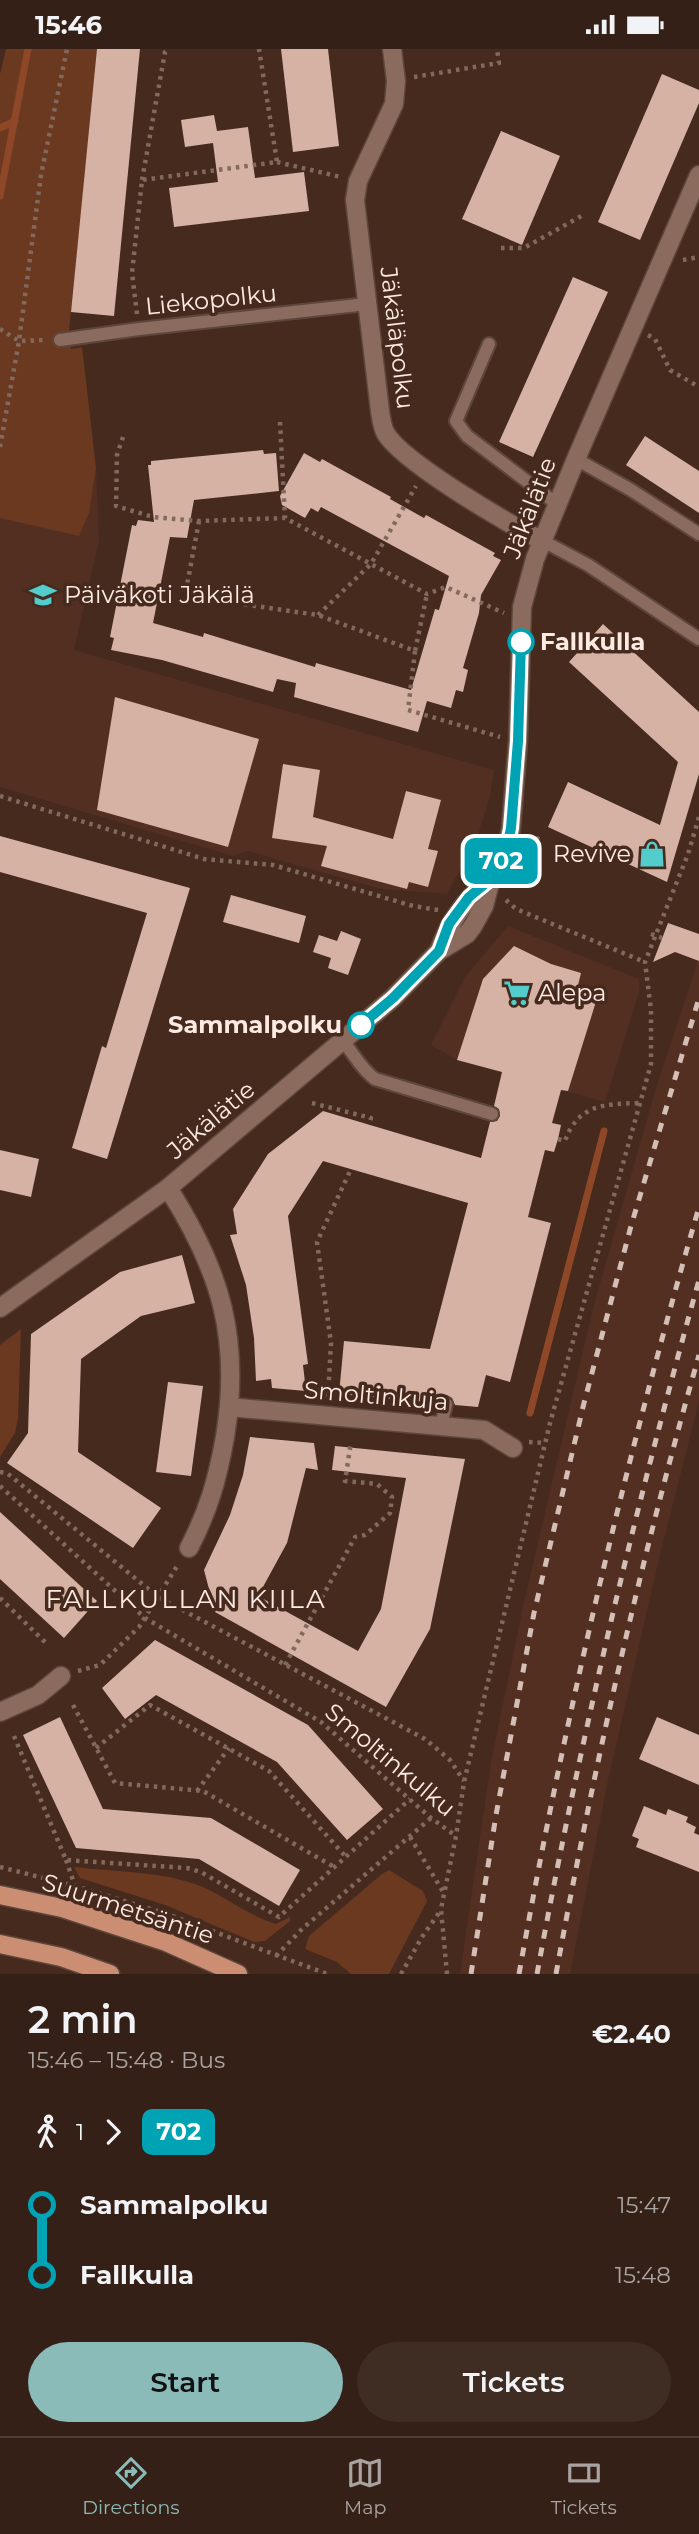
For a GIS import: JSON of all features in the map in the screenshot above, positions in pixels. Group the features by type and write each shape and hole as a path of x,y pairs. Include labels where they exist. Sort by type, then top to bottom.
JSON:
{"main road":[{"name":"Suurmetsäntie","path":"0,1895 62,1908 153,1938 238,1974"},
{"path":"0,1944 61,1958 110,1974"}],"street":[{"name":"Jäkäläpolku","path":"391,49 396,81 394,104 358,181 355,200 380,411 385,433 403,453 426,470 542,541"},
{"name":"Jäkälätie","path":"0,1308 168,1188 393,998 439,951 467,935 484,906 491,879 506,853 511,828 518,741 522,607 535,559 699,175"},
{"path":"168,1188 207,1259 220,1294 232,1360 229,1408 217,1477 207,1513 189,1548"},
{"name":"Smoltinkuja","path":"229,1408 484,1430 513,1448"},
{"path":"0,1712 38,1695 61,1676"}],"lane":[{"name":"Liekopolku","path":"60,340 367,304"},
{"path":"489,344 456,421 467,436 557,504"},
{"path":"576,459 699,534"},
{"name":"Jäkäläpolku","path":"542,541 588,565 699,639"},
{"path":"343,1041 367,1073 375,1079 492,1114"},
{"path":"440,1426 446,1404"}],"path":[{"path":"0,447 19,341 41,174 67,49"},
{"path":"139,329 132,273 142,180 165,52 168,49"},
{"path":"259,49 277,162"},
{"path":"396,81 499,63 498,49"},
{"path":"142,180 277,162 358,181"},
{"path":"501,248 524,248 585,214"},
{"path":"633,328 656,339 670,370 699,387"},
{"path":"0,329 19,341 60,340"},
{"path":"280,422 285,517"},
{"path":"123,437 117,455 116,506 153,517 199,521 285,517 427,594 446,587 506,614"},
{"path":"318,615 371,564 426,470"},
{"path":"199,521 185,596 318,615 415,651"},
{"path":"427,594 415,651 408,710 518,741"},
{"path":"0,796 204,859 273,865 413,906 446,912"},
{"path":"401,1974 441,1909 445,1896 464,1782 550,1423 651,1064 651,1010 645,962 652,935 688,854 699,817"},
{"path":"536,838 543,841"},
{"path":"491,879 509,905 516,909 645,962"},
{"path":"652,935 662,938"},
{"path":"312,1103 370,1118 369,1125"},
{"path":"558,1139 565,1141 571,1125 580,1115 600,1106 639,1103"},
{"path":"327,1402 331,1343 317,1242 351,1169"},
{"path":"285,1665 355,1537 365,1535 390,1513 392,1497 377,1483 345,1481 351,1442"},
{"name":"Smoltinkulku","path":"0,1472 7,1473 158,1597 425,1738 450,1760 464,1782"},
{"name":"Smoltinkulku","path":"0,1486 145,1618 321,1721 431,1818 456,1836"},
{"path":"61,1676 100,1665 145,1618 189,1548"},
{"path":"1,1602 48,1645"},
{"path":"74,1705 115,1783 203,1791 334,1867"},
{"path":"96,1748 150,1705 269,1771 346,1857"},
{"path":"14,1736 75,1886"},
{"path":"197,1791 229,1748"},
{"path":"66,1860 187,1868 201,1872 279,1917 410,1799"},
{"path":"276,1956 302,1929 431,1818"},
{"path":"410,1837 445,1896"},
{"path":"0,1867 167,1913 327,1974"},
{"path":"441,1909 447,1974"}],"shaded area":[{"path":"6,49 98,49 69,330 71,349 82,347 96,468 89,513 79,536 0,518 0,74"},
{"name":"Päiväkoti Jäkälä","path":"82,347 96,468 99,541 74,650 494,770 490,797 476,841 447,894 381,889 248,851 233,856 0,787 0,477"},
{"path":"508,926 639,979 639,992 605,1102 457,1060 431,1045 465,977"},
{"path":"699,958 699,1402 659,1559 607,1785 570,1974 460,1974 491,1762 524,1602 593,1308 658,1081"},
{"path":"21,1329 18,1418 15,1433 0,1457 0,1345"},
{"path":"74,1867 140,1873 188,1882 221,1896 266,1921 276,1924 290,1917 290,1921 265,1941 254,1942 165,1905 80,1878"},
{"path":"389,1870 423,1891 427,1901 389,1974 351,1974 337,1962 305,1949 309,1936"}],"building":[{"path":"97,49 140,49 114,316 71,312"},
{"path":"281,49 328,49 339,146 293,152"},
{"path":"662,74 699,90 699,103 640,240 598,222"},
{"path":"214,115 217,131 248,127 255,178 304,172 309,211 174,227 169,188 218,182 213,143 185,147 181,120"},
{"path":"501,131 560,156 522,245 462,219"},
{"path":"573,277 608,292 533,457 499,442"},
{"path":"645,436 699,471 699,513 626,465"},
{"path":"263,450 264,454 276,453 279,491 194,500 187,538 170,537 153,623 203,637 204,633 315,667 316,663 411,690 435,609 439,610 449,576 321,507 318,512 311,508 305,518 282,505 280,496 304,453 320,462 322,459 424,518 426,515 495,553 493,556 501,560 481,595 479,613 463,668 468,670 463,692 456,690 451,708 427,701 418,732 294,697 296,683 277,679 273,692 162,660 111,650 114,638 110,637 132,525 136,526 138,520 154,522 148,465 151,465 151,461"},
{"path":"603,624 699,712 699,774 667,882 548,827 568,782 660,825 678,762 569,662"},
{"path":"115,697 259,739 228,847 97,810"},
{"path":"283,764 320,770 313,817 393,839 406,791 441,800 428,849 438,851 428,887 409,882 407,889 321,866 327,846 272,838"},
{"path":"0,836 190,888 107,1159 72,1148 102,1046 106,1048 147,913 0,872"},
{"path":"231,895 306,916 299,943 223,922"},
{"path":"668,923 699,934 699,961 675,952 653,962"},
{"path":"341,931 361,939 348,975 328,968 331,958 313,952 319,935 337,941"},
{"path":"514,946 551,964 581,973 578,985 599,992 568,1091 561,1090 552,1123 561,1125 558,1139 554,1152 545,1150 528,1217 551,1223 510,1382 486,1375 478,1407 455,1405 447,1395 437,1403 339,1394 344,1341 430,1349 468,1203 323,1161 288,1216 308,1364 303,1365 306,1391 272,1388 271,1379 256,1381 254,1338 246,1285 230,1235 237,1234 233,1209 268,1154 323,1111 481,1158 490,1122 497,1121 500,1116 499,1109 494,1106 502,1072 457,1060 483,979"},
{"path":"0,1150 39,1159 31,1197 0,1190"},
{"path":"182,1255 195,1303 141,1316 81,1359 78,1452 161,1508 133,1548 7,1463 28,1433 31,1334 120,1272"},
{"path":"168,1382 203,1386 191,1476 156,1472"},
{"path":"250,1437 314,1443 318,1470 306,1468 287,1543 258,1596 358,1651 381,1609 406,1478 332,1470 335,1446 465,1459 430,1629 386,1707 215,1612 204,1570 230,1515 243,1475"},
{"path":"0,1512 97,1601 64,1638 0,1579"},
{"path":"155,1640 308,1725 383,1809 347,1840 277,1762 156,1695 125,1719 102,1688"},
{"path":"60,1717 103,1809 211,1818 300,1870 279,1906 199,1859 76,1848 23,1735"},
{"path":"657,1717 699,1735 699,1785 639,1759"},
{"path":"644,1806 666,1815 668,1809 688,1817 686,1822 696,1827 694,1833 699,1835 699,1872 636,1847 639,1839 632,1836"}],"waterway":[{"path":"0,196 28,49"},
{"path":"0,128 15,121"},
{"path":"530,1413 604,1131"}],"railway":[{"path":"471,1974 496,1815 534,1613 584,1403 631,1226 699,998"},
{"path":"519,1974 556,1781 599,1588 622,1492 699,1207"},
{"path":"537,1974 571,1799 610,1625 699,1280"},
{"path":"556,1974 620,1663 699,1355"}],"bus line":[{"name":"702","path":"361,1025 393,998 439,951 449,924 469,897 491,879 506,853 511,828 518,741 521,642"}],"place":[{"name":"Päiväkoti Jäkälä","path":"43,595"},
{"name":"Fallkulla","path":"521,642"},
{"name":"Revive","path":"652,854"},
{"name":"Alepa","path":"517,993"},
{"name":"Sammalpolku","path":"361,1025"}],"district":[{"name":"FALLKULLAN KIILA","path":"186,1599"}]}
